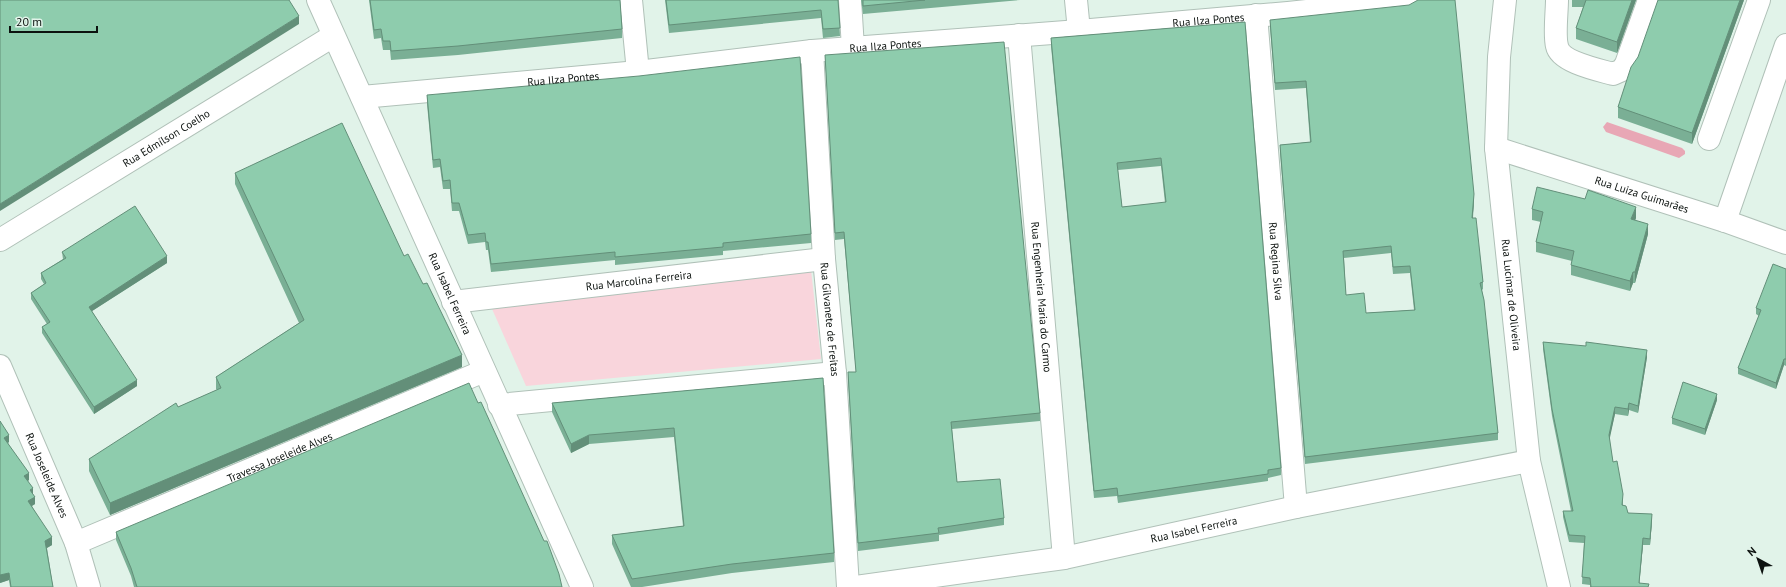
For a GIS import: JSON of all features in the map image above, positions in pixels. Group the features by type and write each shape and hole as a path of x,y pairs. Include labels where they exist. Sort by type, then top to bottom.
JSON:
{"street":[{"name":"Rua Isabel Ferreira","path":"318,0 582,587"},
{"path":"631,0 638,72"},
{"path":"850,0 853,48"},
{"path":"1076,0 1079,31"},
{"name":"Rua Ilza Pontes","path":"362,97 638,72 812,51 1256,16 1288,6 1408,0"},
{"name":"Rua Lucimar de Oliveira","path":"1505,0 1499,58 1496,148 1529,461 1559,587"},
{"path":"1557,0 1557,47 1564,56 1571,61 1613,74 1622,70 1626,64 1648,0"},
{"path":"1709,139 1759,0"},
{"name":"Rua Regina Silva","path":"1256,16 1296,507"},
{"name":"Rua Engenheira Maria do Carmo","path":"1019,35 1064,558"},
{"name":"Rua Edmílson Coelho","path":"0,240 333,36"},
{"path":"1725,221 1786,45"},
{"name":"Rua Gilvanete de Freitas","path":"812,51 824,259 835,373 848,587"},
{"name":"Rua Luiza Guimarães","path":"1496,148 1725,221 1786,243"},
{"name":"Rua Marcolina Ferreira","path":"453,302 824,259"},
{"name":"Rua Joseleide Alves","path":"0,366 76,543 89,587"},
{"name":"Travessa Joseleide Alves","path":"76,543 484,371"},
{"path":"499,405 835,373"},
{"name":"Rua Isabel Ferreira","path":"856,587 1064,558 1296,507 1529,461"}],"shaded area":[{"path":"1607,122 1682,148 1685,151 1685,154 1679,158 1606,132 1603,127"},
{"path":"811,270 821,359 526,386 489,302"}],"building":[{"path":"0,0 289,0 299,16 0,204"},
{"path":"370,0 620,0 622,29 458,46 391,51 390,41 383,41 381,29 374,30"},
{"path":"666,0 838,0 840,28 823,29 821,10 669,25"},
{"path":"863,0 925,0 863,6"},
{"path":"1418,0 1455,0 1474,194 1472,218 1476,218 1483,282 1480,283 1484,300 1498,433 1305,457 1280,145 1311,142 1306,81 1275,83 1270,20 1409,5","holes":["1391,246 1393,267 1410,266 1415,310 1366,313 1364,293 1346,295 1343,251"]},
{"path":"1586,0 1632,0 1617,42 1576,28"},
{"path":"1658,0 1740,0 1692,133 1618,107 1631,67 1638,57"},
{"path":"1245,22 1281,468 1268,470 1268,474 1118,496 1117,488 1094,491 1051,38","holes":["1161,158 1166,202 1122,207 1117,163"]},
{"path":"1004,42 1040,413 951,422 957,482 1000,479 1004,518 938,528 939,533 858,543 848,372 856,372 844,232 835,233 825,55"},
{"path":"800,57 811,234 723,243 723,247 615,257 615,252 491,264 488,242 486,242 485,233 468,235 459,203 452,203 450,180 443,181 440,159 433,160 427,95 639,76"},
{"path":"342,123 404,256 408,254 423,284 427,283 462,355 110,503 89,459 176,403 178,407 221,388 216,377 304,320 235,173"},
{"path":"1537,187 1585,199 1588,190 1636,207 1631,219 1648,224 1635,272 1633,272 1630,281 1571,265 1574,251 1536,242 1543,212 1532,209"},
{"path":"135,206 167,256 89,307 137,380 94,407 42,327 50,322 31,293 46,283 41,273 66,258 62,252"},
{"path":"1773,264 1786,269 1786,359 1784,359 1776,383 1738,368 1761,310 1756,308"},
{"path":"1543,342 1586,346 1586,342 1647,350 1638,406 1629,403 1628,409 1615,407 1609,435 1613,462 1617,461 1623,494 1622,505 1626,506 1628,513 1652,514 1650,539 1643,538 1639,583 1649,584 1648,587 1591,587 1590,578 1582,577 1585,536 1569,535 1563,511 1573,511 1552,409"},
{"path":"823,378 834,553 732,564 632,579 612,535 684,526 674,428 589,435 571,444 552,403"},
{"path":"1683,382 1717,394 1705,429 1672,418"},
{"path":"469,383 478,403 481,402 544,541 547,541 562,587 137,587 116,532"},
{"path":"0,421 9,435 4,438 29,473 24,476 33,488 30,490 35,497 28,501 52,537 45,541 53,587 11,587 9,573 0,575"}]}
